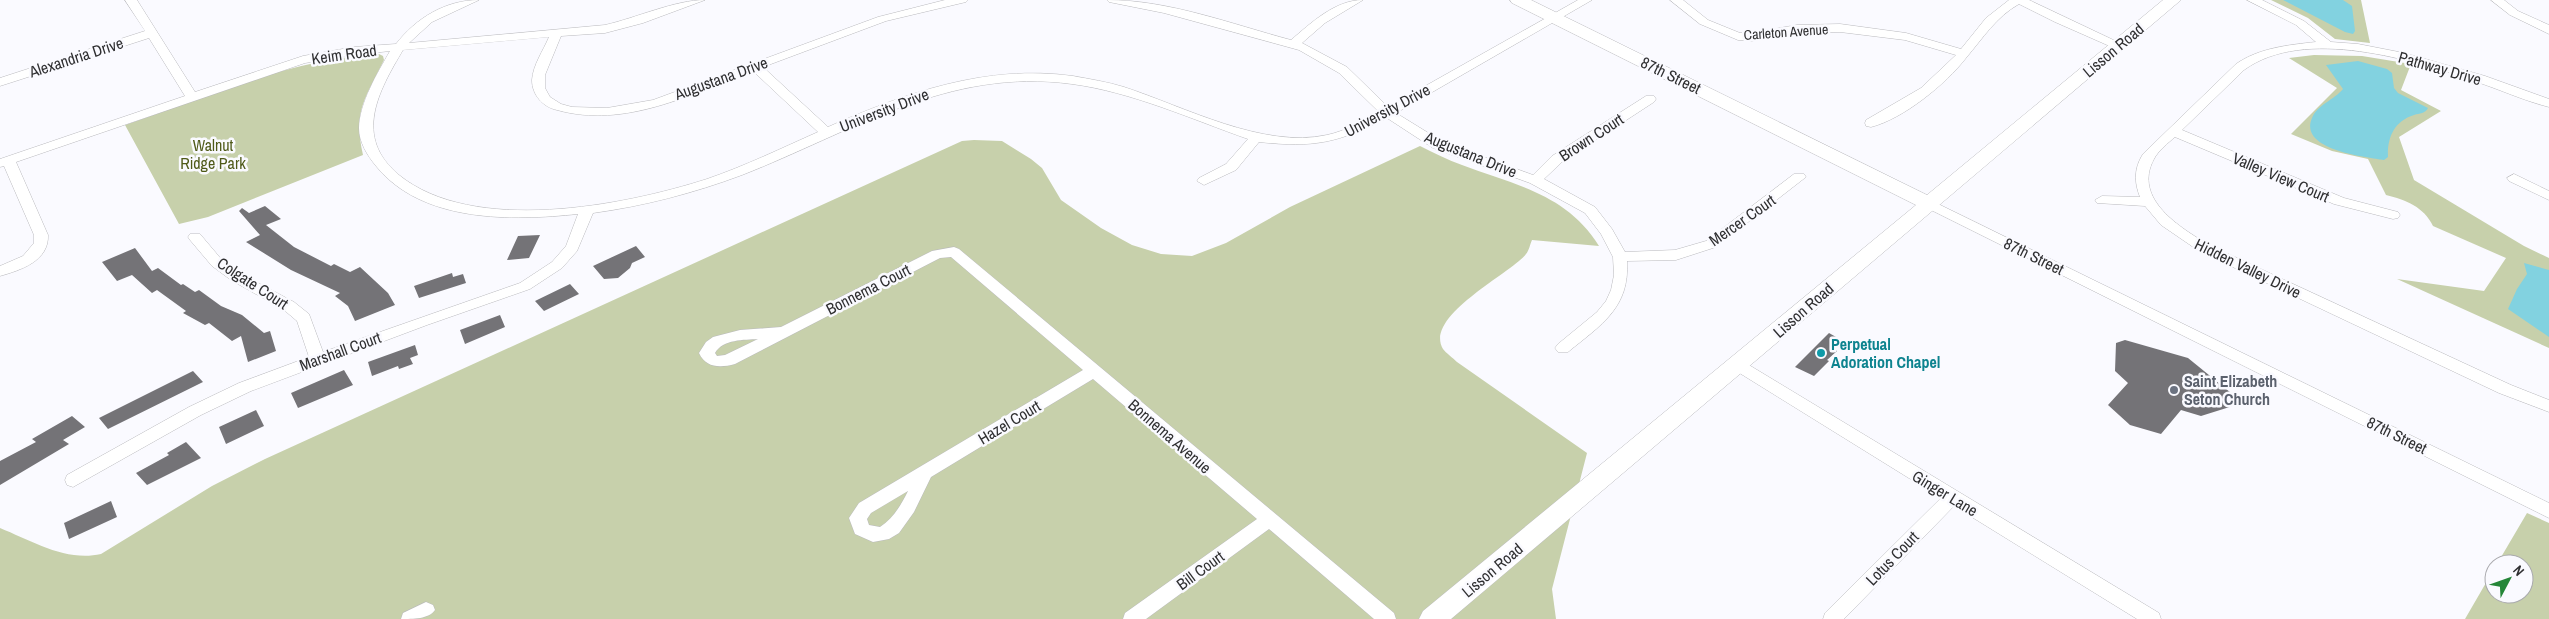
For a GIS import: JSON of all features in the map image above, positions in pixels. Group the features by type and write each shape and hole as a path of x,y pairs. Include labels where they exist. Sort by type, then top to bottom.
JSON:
{"street":[{"path":"131,0 192,96"},
{"name":"University Drive","path":"473,0 434,14 417,25 400,47 372,101 365,126 369,148 383,168 411,190 469,210 510,213 587,210 652,198 700,185 896,103 938,89 999,79 1048,78 1118,90 1256,138 1294,142 1328,139 1350,132 1387,113 1586,0"},
{"name":"Keim Road","path":"4,162 192,96 303,60 345,52 605,29 639,21 699,0"},
{"name":"Augustana Drive","path":"556,34 542,67 539,89 549,102 563,108 583,112 609,112 650,105 882,19 917,9 962,0"},
{"name":"Augustana Drive","path":"1113,0 1165,10 1293,44 1343,70 1387,113 1438,145 1535,180 1590,210 1607,232 1620,256"},
{"path":"1165,10 1175,0"},
{"path":"1293,44 1326,18 1357,0"},
{"name":"87th Street","path":"1518,0 2549,511"},
{"name":"Carleton Avenue","path":"1676,0 1704,22 1738,36 1751,37 1811,28 1856,30 1906,37 1963,53"},
{"path":"1871,123 1923,92 1941,78 1989,19 2019,0 2059,20 2118,45"},
{"name":"Lisson Road","path":"1432,619 1739,366 1928,203 2172,0"},
{"path":"2253,0 2300,23 2328,46"},
{"path":"2497,0 2514,13 2549,30"},
{"name":"Alexandria Drive","path":"0,82 152,33"},
{"name":"Pathway Drive","path":"2328,46 2382,52 2424,60 2549,103"},
{"name":"Hidden Valley Drive","path":"2328,46 2288,49 2254,58 2232,74 2148,157 2142,167 2141,180 2148,202 2157,214 2179,233 2204,248 2504,389 2549,406"},
{"path":"756,66 827,132"},
{"name":"Brown Court","path":"1535,180 1557,159 1650,99"},
{"name":"Valley View Court","path":"2173,131 2339,201 2393,215"},
{"path":"1204,181 1231,166 1256,138"},
{"path":"0,271 28,259 37,251 42,243 41,235 4,162"},
{"name":"Mercer Court","path":"1620,256 1676,255 1711,244 1799,177"},
{"path":"2514,178 2549,196"},
{"path":"2102,200 2148,202"},
{"name":"Marshall Court","path":"73,480 195,411 245,387 318,359 525,286 558,265 572,248 587,210"},
{"name":"Colgate Court","path":"195,238 218,263 236,276 289,306 304,318 318,359"},
{"name":"Bonnema Court","path":"784,332 938,254 954,252"},
{"name":"Bonnema Avenue","path":"954,252 1387,619"},
{"path":"1563,348 1590,326 1613,303 1621,274 1620,256"},
{"name":"Ginger Lane","path":"1739,366 2152,619"},
{"name":"Hazel Court","path":"924,474 1094,371"},
{"name":"Lotus Court","path":"1832,619 1952,497"},
{"name":"Bill Court","path":"1132,619 1268,520"},
{"path":"410,619 426,610"}],"green space":[{"path":"2271,0 2361,0 2370,43 2335,39 2308,18"},
{"name":"Walnut Ridge Park","path":"379,54 383,56 384,60 366,96 360,116 360,140 363,155 208,217 179,224 125,125 250,80 282,71 346,57"},
{"path":"2314,55 2362,56 2411,64 2401,90 2441,111 2399,137 2414,180 2524,246 2549,258 2549,348 2397,279 2484,291 2506,258 2433,226 2425,214 2414,205 2386,195 2368,159 2332,151 2291,134 2337,88 2289,58"},
{"path":"962,141 1002,141 1042,168 1061,200 1101,228 1132,245 1161,254 1192,256 1226,243 1290,207 1420,146 1457,163 1538,193 1572,214 1586,228 1599,246 1532,240 1527,253 1518,262 1457,309 1446,323 1440,336 1443,349 1457,362 1587,453 1552,589 1556,619 0,619 0,528 62,553 88,556 101,554 212,486 265,459"},
{"path":"2527,513 2549,523 2549,619 2465,619 2484,586 2484,604 2534,604 2534,554 2503,554"}],"water":[{"path":"2283,0 2343,0 2352,6 2355,31 2353,34 2345,32"},
{"path":"2358,61 2387,69 2392,73 2394,88 2398,93 2428,108 2424,112 2401,121 2393,131 2389,143 2388,157 2384,160 2350,154 2324,145 2315,138 2310,129 2314,113 2343,89 2326,65"},
{"path":"2524,263 2549,270 2549,337 2508,309 2517,289 2527,274"}],"building":[{"path":"265,206 281,219 266,225 294,247 331,266 334,264 350,272 360,267 388,293 395,305 355,321 348,306 335,296 340,293 291,270 246,242 260,235 239,211 242,208 249,213"},
{"path":"540,235 529,258 507,260 518,236"},
{"path":"636,246 645,257 632,263 630,268 618,278 604,279 593,266"},
{"path":"135,248 152,271 158,268 181,285 183,284 195,292 199,290 221,306 242,315 264,333 270,331 276,351 248,362 241,336 232,341 209,323 205,325 183,313 186,311 157,290 152,293 132,275 117,281 102,262"},
{"path":"452,273 453,277 463,274 466,283 419,298 414,286"},
{"path":"570,284 579,294 544,311 535,301"},
{"path":"500,315 505,327 465,344 460,330"},
{"name":"Perpetual Adoration Chapel","path":"1829,333 1843,341 1834,349 1837,351 1827,360 1829,361 1814,376 1795,367"},
{"name":"Saint Elizabeth Seton Church","path":"2125,340 2188,358 2236,397 2236,405 2201,416 2181,410 2161,434 2130,425 2108,405 2128,383 2115,371 2116,343"},
{"path":"415,345 418,355 410,358 413,364 399,369 398,366 372,376 368,362"},
{"path":"344,370 353,385 298,408 291,393"},
{"path":"193,371 203,382 108,429 99,418"},
{"path":"256,410 264,426 226,444 219,427"},
{"path":"72,416 85,427 63,440 69,444 0,485 0,461 36,442 32,439"},
{"path":"186,442 201,458 147,485 136,473 169,455 167,453"},
{"path":"111,501 117,517 69,539 64,523"}],"place":[{"name":"Perpetual Adoration Chapel","path":"1821,353"},
{"name":"Saint Elizabeth Seton Church","path":"2174,390"}]}
